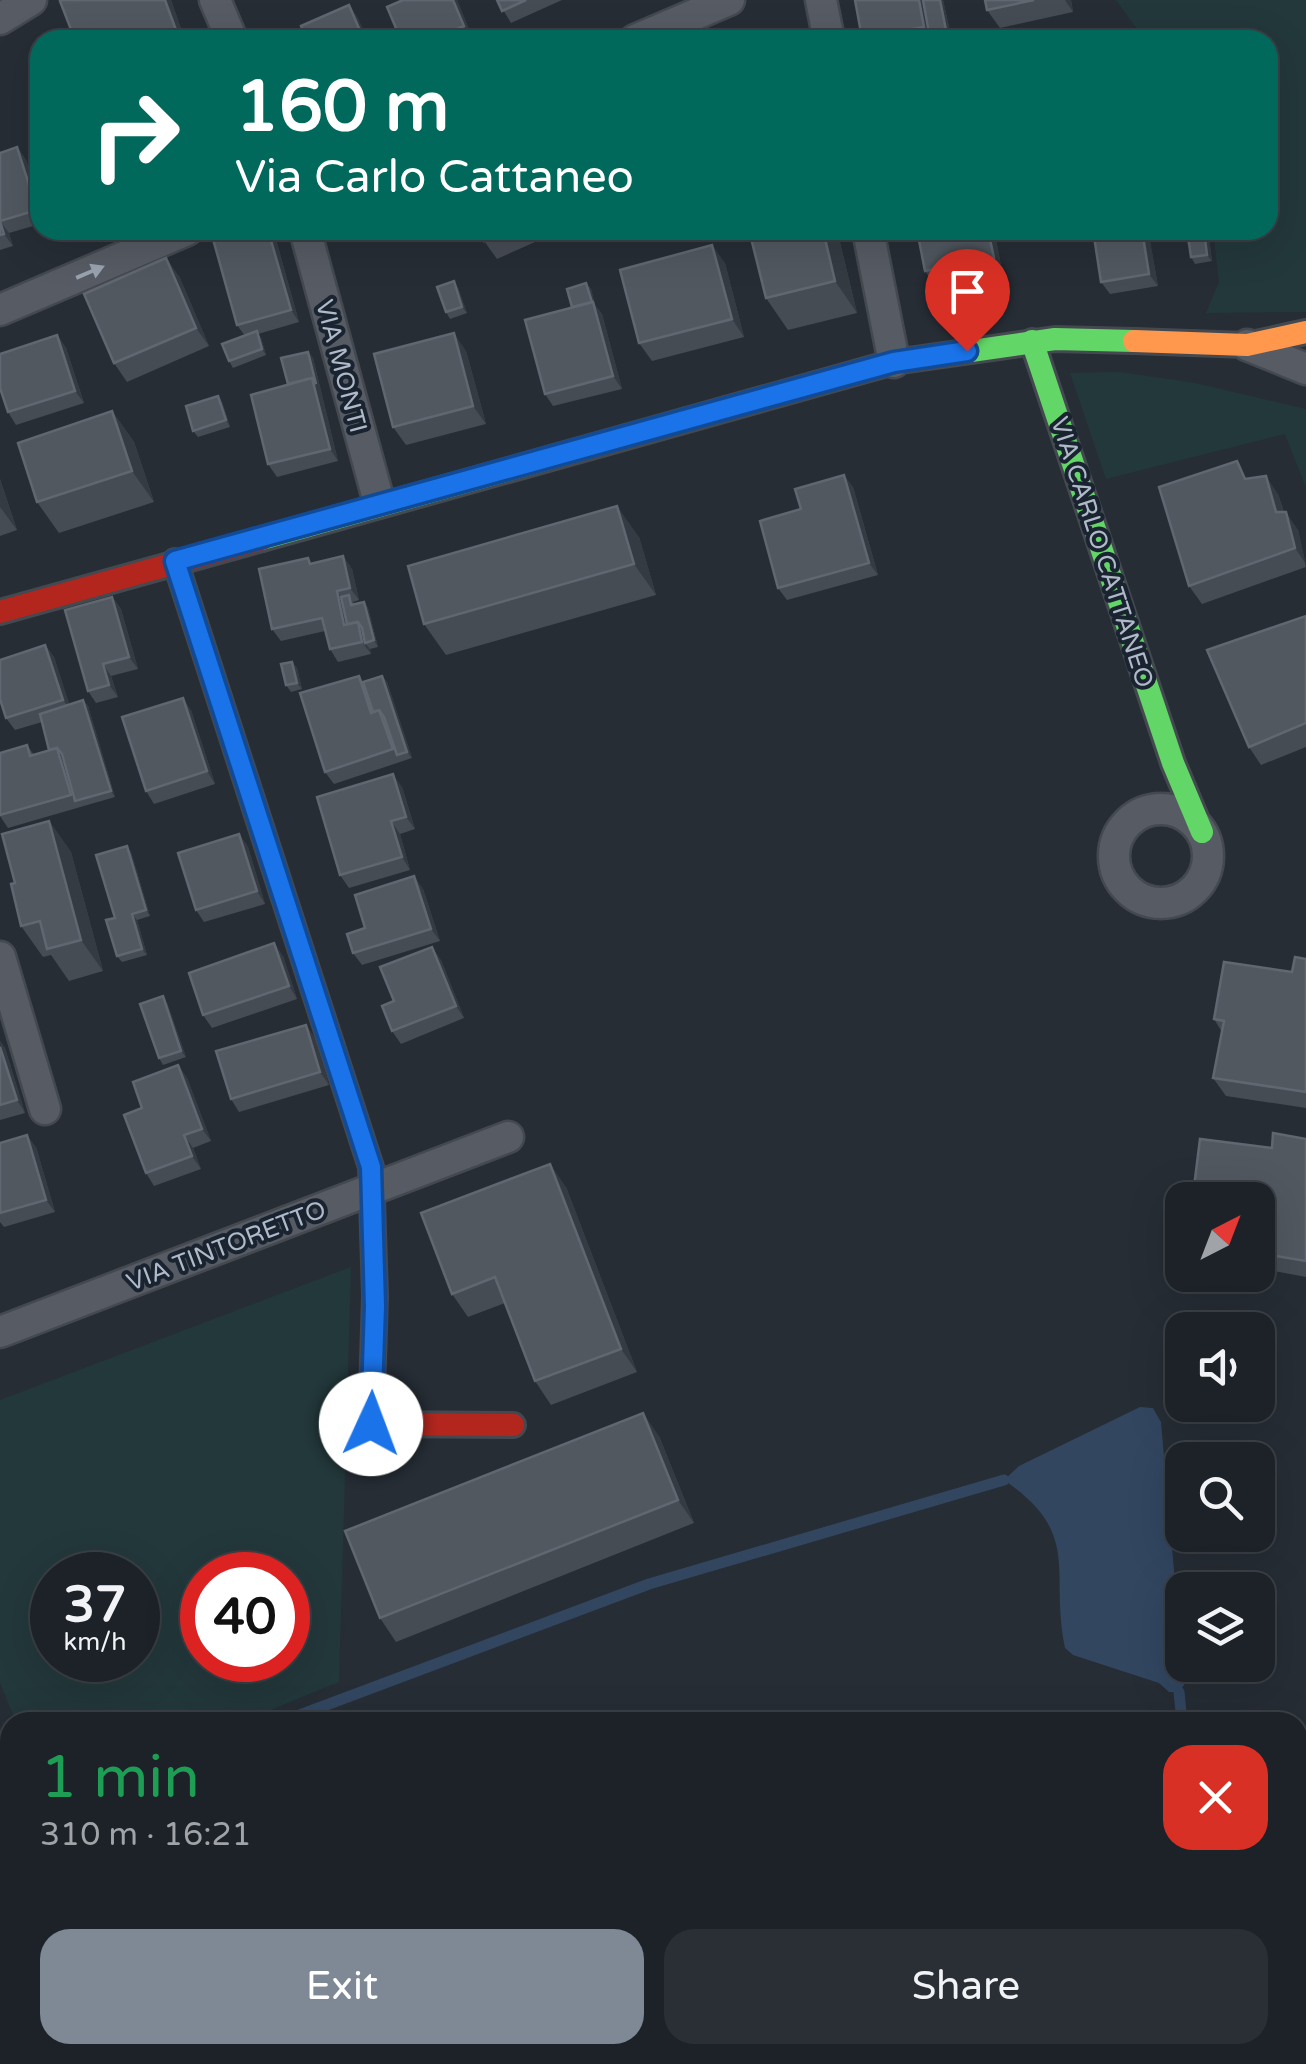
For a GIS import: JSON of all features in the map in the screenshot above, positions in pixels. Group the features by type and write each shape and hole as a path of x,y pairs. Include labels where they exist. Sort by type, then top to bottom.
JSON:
{"street":[{"path":"0,19 31,0"},
{"path":"215,0 228,30"},
{"path":"659,30 730,0"},
{"path":"821,0 827,30"},
{"path":"0,310 164,240"},
{"name":"VIA MONTI","path":"307,240 379,502"},
{"path":"870,240 894,362"},
{"path":"0,612 379,502 894,362 1032,341 1112,338 1247,344 1306,332"},
{"name":"VIA CARLO CATTANEO","path":"1032,341 1174,763 1202,832"},
{"path":"1247,344 1306,368"},
{"path":"175,561 375,1188 371,1424 512,1425"},
{"path":"1161,809 1174,763"},
{"path":"1161,809 1180,813 1202,832 1208,862 1194,889 1168,902 1138,896 1118,874 1116,844 1132,818 1161,809"},
{"path":"0,957 46,1108"},
{"name":"VIA TINTORETTO","path":"0,1332 508,1138"}],"green space":[{"path":"1116,0 1306,0 1306,312 1206,313 1219,282 1214,240 1278,240 1278,30 1138,30"},
{"path":"1120,372 1195,383 1306,409 1306,488 1285,434 1106,479 1070,373"},
{"path":"351,1267 339,1682 266,1712 12,1712 0,1683 0,1400"}],"water":[{"path":"1140,1407 1153,1408 1161,1422 1165,1468 1165,1552 1172,1552 1174,1572 1165,1572 1165,1682 1184,1682 1179,1692 1169,1692 1159,1683 1073,1655 1065,1648 1054,1536 1029,1500 1004,1480 1019,1466"}],"building":[{"path":"165,0 176,30 71,30 60,1"},
{"path":"403,0 453,0 464,26 455,30 397,30 387,7"},
{"path":"497,0 526,0 502,11"},
{"path":"855,0 919,0 924,27 861,30"},
{"path":"923,0 940,0 946,30 928,30"},
{"path":"985,0 1034,0 987,10"},
{"path":"349,5 360,30 303,30 301,26"},
{"path":"17,147 30,188 30,212 0,221 0,153"},
{"path":"213,240 271,240 291,310 237,325"},
{"path":"752,240 825,240 835,281 766,298"},
{"path":"919,240 990,240 994,258 925,271"},
{"path":"1095,240 1144,240 1149,274 1101,282"},
{"path":"1188,240 1205,240 1207,255 1191,257"},
{"path":"712,245 732,319 639,343 620,270"},
{"path":"166,258 196,328 114,363 84,294"},
{"path":"454,281 462,307 446,312 437,287"},
{"path":"586,283 592,302 572,307 567,289"},
{"path":"593,302 613,376 545,394 525,320"},
{"path":"257,331 262,349 229,361 222,344"},
{"path":"454,333 473,406 393,427 374,354"},
{"path":"57,335 75,391 8,412 0,388 0,354"},
{"path":"308,352 316,384 312,378 288,384 281,358"},
{"path":"312,378 330,449 268,464 251,395"},
{"path":"218,396 226,420 193,431 186,406"},
{"path":"112,411 132,471 37,502 18,443"},
{"path":"1237,461 1245,479 1266,476 1276,512 1286,512 1295,548 1189,586 1159,487"},
{"path":"844,475 869,563 778,588 760,521 801,509 795,489"},
{"path":"617,506 634,564 424,624 408,566"},
{"path":"343,556 350,588 337,591 344,625 358,622 362,642 330,649 322,618 272,629 259,569 308,558 310,564"},
{"path":"349,595 351,605 364,602 374,640 365,643 358,622 347,624 341,597"},
{"path":"112,597 129,657 103,664 109,685 88,691 65,610"},
{"path":"1306,616 1306,723 1249,747 1207,650"},
{"path":"45,645 63,700 6,718 0,699 0,660"},
{"path":"292,662 297,683 286,685 281,664"},
{"path":"359,676 371,713 379,710 393,749 325,772 300,693"},
{"path":"382,676 407,752 397,755 384,717 379,710 373,712 363,682"},
{"path":"183,698 207,771 146,791 122,717"},
{"path":"83,700 111,791 75,801 62,754 57,748 49,750 40,714"},
{"path":"27,745 30,756 57,748 71,795 0,815 0,753"},
{"path":"393,774 406,817 391,821 402,857 340,875 317,797"},
{"path":"49,821 81,940 47,949 40,921 21,926 2,834"},
{"path":"239,834 257,891 196,910 178,853"},
{"path":"127,846 146,910 132,914 142,949 117,956 106,920 115,918 96,855"},
{"path":"414,876 431,929 353,953 347,934 365,928 355,895"},
{"path":"274,943 289,986 203,1015 189,973"},
{"path":"432,947 456,1006 392,1031 382,1006 394,1001 380,967"},
{"path":"1295,957 1306,959 1306,1092 1213,1078 1224,1021 1214,1019 1224,962 1292,972"},
{"path":"163,996 181,1051 159,1058 140,1004"},
{"path":"306,1025 320,1072 231,1099 216,1051"},
{"path":"0,1047 17,1100 0,1105"},
{"path":"178,1065 202,1129 184,1135 192,1156 146,1173 124,1115 142,1108 133,1082"},
{"path":"1273,1133 1306,1139 1306,1261 1275,1256 1275,1182 1195,1182 1200,1139 1272,1148"},
{"path":"27,1135 46,1200 0,1213 0,1143"},
{"path":"550,1164 621,1349 535,1381 495,1277 452,1294 421,1213"},
{"path":"643,1413 678,1500 380,1618 345,1531"}],"waterway":[{"path":"308,1712 649,1584 1004,1480"},
{"path":"1179,1692 1181,1712"}],"traffic: fast":[{"path":"262,539 894,362 1055,339 1134,341"},
{"path":"1032,341 1173,763 1202,832"},
{"path":"175,561 371,1167 375,1296"}],"traffic: slow":[{"path":"1134,341 1247,345 1306,332"}],"traffic: jam":[{"path":"0,612 262,539"},
{"path":"375,1296 371,1424 513,1425"}],"route":[{"path":"371,1424 375,1306 375,1188 371,1167 175,561 894,362 967,351"}]}
